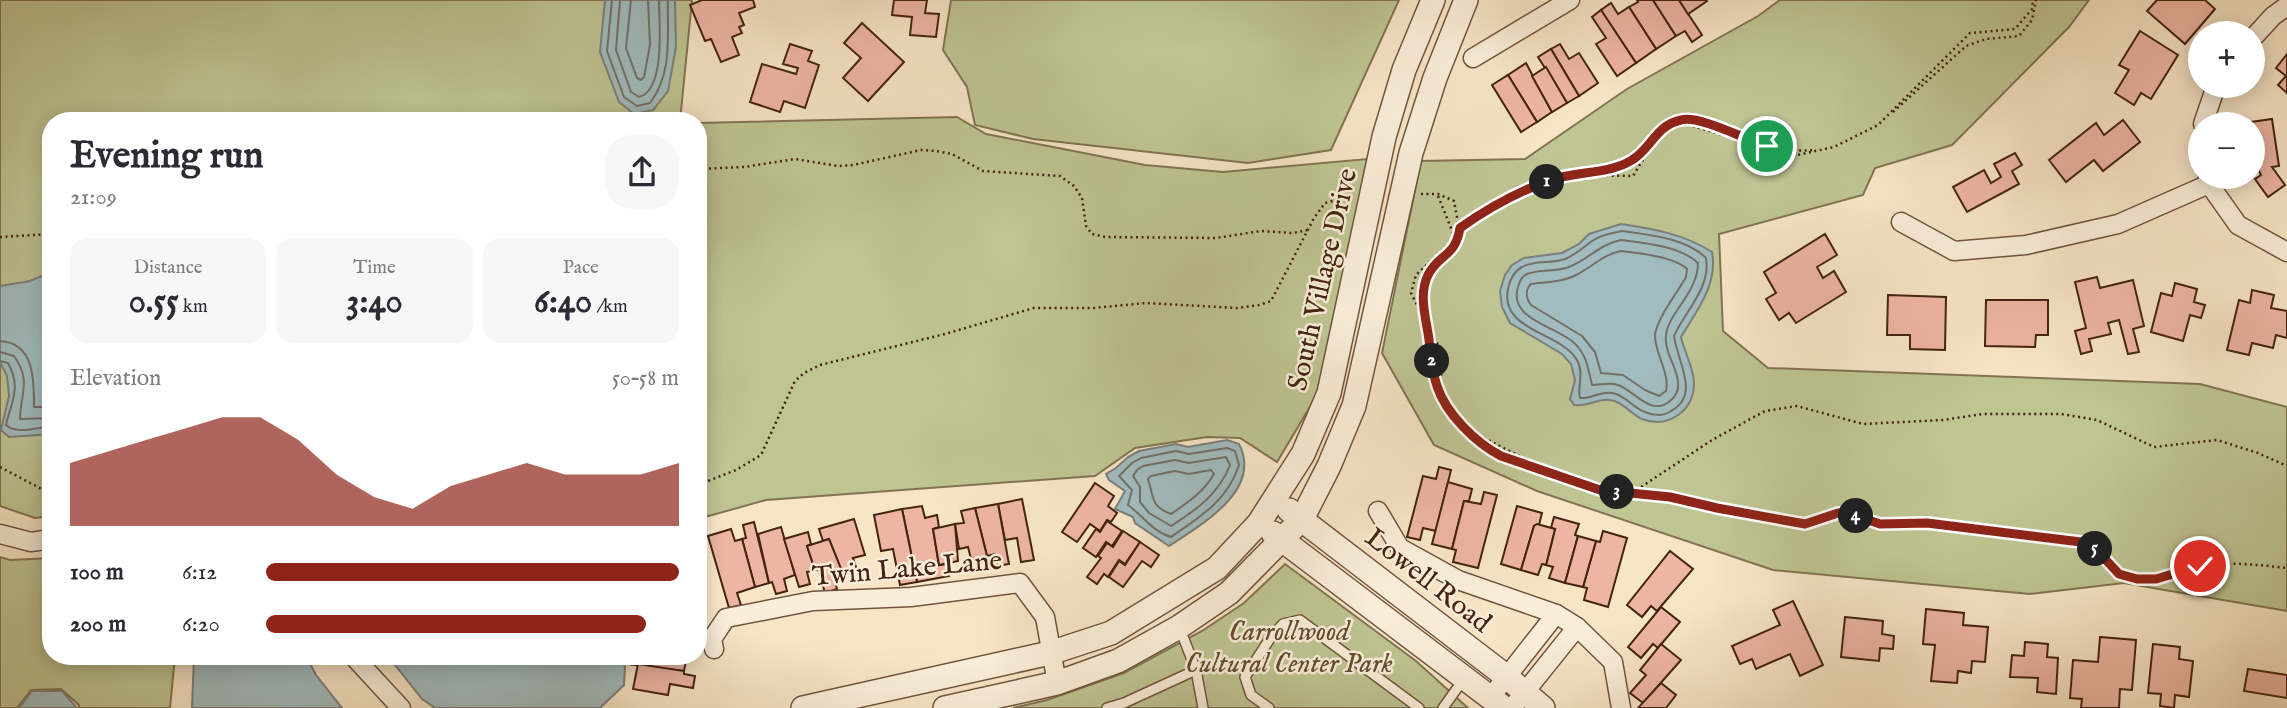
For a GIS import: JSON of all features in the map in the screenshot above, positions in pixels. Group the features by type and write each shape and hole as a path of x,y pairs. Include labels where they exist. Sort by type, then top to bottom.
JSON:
{"street":[{"name":"South Village Drive","path":"803,708 1050,653 1111,633 1217,568 1259,523 1303,454 1329,393 1384,137 1404,70 1433,0"},
{"path":"945,708 1057,683 1118,661 1179,627 1229,593 1302,519 1329,466 1354,406 1411,153 1435,78 1466,0"},
{"path":"1473,58 1570,0"},
{"path":"2265,25 2287,6"},
{"path":"1901,222 1955,251 2026,246 2118,224 2190,189"},
{"path":"2215,189 2238,225 2287,252"},
{"name":"Lowell Road","path":"1275,500 1507,677 1518,700 1543,708"},
{"path":"1378,511 1400,548 1458,580 1556,614 1577,627 1612,662 1621,708"},
{"name":"Lowell Road","path":"1259,523 1497,703"},
{"path":"0,534 31,542 42,540"},
{"name":"Twin Lake Lane","path":"713,649 712,639 726,618 813,601 911,597 1020,583 1045,617 1057,683"},
{"path":"1497,703 1507,677 1556,614"},
{"path":"1518,700 1577,627"},
{"path":"361,665 401,708"}],"lane":[{"path":"1269,708 1251,695 1245,677 1271,637 1283,624 1300,620 1419,708"},
{"path":"1179,627 1196,670 1203,708"},
{"path":"1107,708 1196,670"},
{"path":"1443,708 1464,678"}],"path":[{"path":"1460,228 1487,209 1555,179 1631,161 1663,129 1682,119 1707,123 1746,140 1783,150 1821,149 1837,145 1878,123 1902,106 1966,46 1986,39 2019,36 2032,20 2034,0"},
{"path":"2034,0 2032,9 2015,29 1970,33 1878,125 1834,147 1793,156 1676,121 1661,130 1633,176 1568,175 1519,192 1493,206 1416,275 1411,293 1438,345 1444,363 1439,385 1453,418 1479,437 1571,481 1612,493 1632,493 1712,440 1765,411 1797,406 1863,424 1943,420 1983,414 2061,414 2096,420 2154,447 2217,440 2287,466"},
{"path":"707,168 795,159 838,166 853,165 921,150 936,151 952,155 983,171 1060,176 1074,186 1082,198 1086,226 1092,234 1105,237 1216,238 1261,230 1293,233 1308,230"},
{"path":"1455,238 1439,196 1418,192 1438,194 1454,201 1460,228 1457,243 1428,276 1423,296 1433,370 1443,399 1460,421 1487,449 1501,456 1600,490 1670,497 1805,524 1838,513 1851,514 1880,524 1927,523 2081,542 2092,545 2119,574 2137,579 2156,579 2200,566 2221,564 2287,568"},
{"path":"707,481 736,470 761,455 795,381 820,365 933,338 1034,307 1094,308 1146,303 1213,308 1259,305 1271,300 1325,203 1355,195 1332,196"},
{"path":"0,237 42,235"},
{"path":"0,467 42,489"}],"green space":[{"path":"0,0 692,0 681,112 42,112 42,517 35,518 0,506"},
{"path":"951,0 1399,0 1331,150 1248,163 1033,139 975,125 967,87 943,50"},
{"path":"1780,0 2089,0 2069,27 1952,145 1875,168 1863,195 1719,234 1723,331 1768,368 2200,384 2287,407 2287,611 2124,583 2030,594 1773,570 1537,491 1434,445 1382,353 1421,161 1525,159 1627,89 1758,16"},
{"path":"957,117 986,134 1145,165 1223,172 1367,159 1325,368 1314,400 1277,462 1240,438 1207,437 1135,448 1095,476 766,500 707,516 707,123"},
{"path":"0,557 10,560 42,558 42,665 174,665 170,708 79,708 61,689 31,690 17,708 0,708"},
{"name":"Carrollwood Cultural Center Park","path":"1285,564 1416,661 1468,708 1013,708 1047,700 1124,673 1202,631 1244,603"}],"water":[{"path":"605,0 675,0 676,47 668,91 653,110 632,112 619,102 600,52"},
{"path":"1621,224 1680,237 1712,252 1712,275 1705,297 1681,337 1692,372 1693,393 1690,402 1678,415 1661,422 1642,419 1610,400 1574,405 1570,399 1575,380 1571,364 1562,354 1510,323 1502,307 1500,291 1505,275 1512,265 1524,258 1562,253 1579,244 1589,234"},
{"path":"42,276 42,435 9,437 1,430 9,396 7,376 0,362 0,286 30,281"},
{"path":"1227,440 1239,444 1244,461 1243,476 1236,491 1212,517 1169,546 1135,523 1133,517 1115,509 1125,491 1109,480 1106,474 1128,457 1139,451 1176,444 1188,447"},
{"path":"194,665 311,665 342,708 192,708"},
{"path":"395,665 625,667 624,685 600,708 435,708 422,699"},
{"path":"32,691 62,691 77,708 19,708"}],"building":[{"path":"702,0 753,0 755,7 739,13 744,25 739,27 742,33 732,37 739,55 721,62 711,39 705,41 690,5"},
{"path":"894,0 927,0 925,13 939,14 936,37 910,35 912,17 892,15"},
{"path":"1637,0 1653,0 1676,36 1656,49 1629,7 1638,2"},
{"path":"1653,0 1679,0 1702,35 1692,42 1685,31 1676,36"},
{"path":"1679,0 1706,0 1707,1 1688,14"},
{"path":"2157,0 2205,0 2215,9 2205,21 2188,21 2188,40 2185,44 2147,11"},
{"path":"1611,3 1618,14 1629,7 1656,49 1636,63 1601,10"},
{"path":"1601,10 1636,63 1617,76 1596,44 1606,38 1592,17"},
{"path":"862,23 904,62 868,101 843,78 861,58 844,43"},
{"path":"2140,31 2178,55 2151,99 2141,93 2134,105 2115,93 2129,70 2119,65"},
{"path":"790,44 812,51 808,61 819,65 805,108 784,101 780,112 750,102 762,64 796,74 798,68 783,64"},
{"path":"1560,44 1569,59 1579,53 1598,83 1579,96 1551,49"},
{"path":"1551,49 1579,96 1567,103 1538,57"},
{"path":"2287,54 2287,93 2278,85 2286,76 2276,68"},
{"path":"1526,63 1552,112 1537,122 1508,75"},
{"path":"1546,67 1567,103 1552,112 1532,76"},
{"path":"1508,75 1537,122 1521,132 1492,85"},
{"path":"2272,119 2279,166 2272,167 2285,185 2268,197 2262,189 2265,189 2265,120"},
{"path":"2123,120 2140,142 2103,171 2094,160 2066,182 2049,160 2096,123 2104,135"},
{"path":"2015,153 2022,165 2012,171 2019,184 1967,212 1953,187 1984,170 1991,183 2001,177 1994,164"},
{"path":"1825,234 1837,255 1817,267 1823,278 1834,271 1846,292 1796,323 1789,313 1779,320 1766,299 1776,293 1764,272"},
{"path":"2097,277 2100,288 2133,280 2144,326 2133,329 2139,352 2128,354 2119,320 2108,323 2111,334 2089,339 2092,351 2081,354 2075,331 2086,328 2075,282"},
{"path":"2175,283 2197,289 2194,302 2205,305 2201,318 2190,315 2183,341 2151,332 2161,293 2172,296"},
{"path":"2252,290 2274,295 2271,308 2287,311 2287,338 2276,335 2273,348 2252,343 2249,355 2227,350 2239,300 2250,303"},
{"path":"1888,295 1946,297 1945,350 1910,349 1910,335 1887,335"},
{"path":"1986,300 2048,300 2048,335 2036,335 2035,347 1985,346"},
{"path":"1439,467 1451,470 1436,531 1423,528 1420,540 1407,537 1423,476 1436,479"},
{"path":"1448,482 1472,489 1469,501 1464,501 1452,549 1432,544"},
{"path":"1095,483 1114,496 1108,506 1117,513 1111,522 1107,520 1100,531 1090,524 1077,542 1062,532"},
{"path":"1484,492 1497,495 1478,568 1453,562 1456,550 1452,549 1464,501 1481,504"},
{"path":"1022,499 1034,560 1021,562 1017,538 1005,540 998,504"},
{"path":"998,504 1009,564 997,566 995,554 987,556 975,508"},
{"path":"922,506 925,518 937,515 939,527 933,529 939,565 946,564 949,576 917,582 902,509"},
{"path":"1517,506 1542,513 1539,525 1534,526 1521,570 1501,564"},
{"path":"975,508 987,556 971,559 968,547 959,549 955,524 964,523 961,511"},
{"path":"902,509 917,582 900,585 893,549 881,551 874,515"},
{"path":"1554,517 1579,524 1565,583 1549,578 1553,567 1546,565 1555,529 1551,528"},
{"path":"854,519 865,555 853,558 857,570 843,574 829,539 823,541 819,529"},
{"path":"1107,521 1122,531 1112,546 1106,542 1096,557 1083,548 1096,529 1100,532"},
{"path":"754,522 769,583 755,587 742,539 746,538 743,525"},
{"path":"955,524 958,561 939,565 933,529"},
{"path":"1537,524 1555,529 1546,565 1542,564 1538,575 1521,570 1534,526"},
{"path":"781,527 795,575 784,579 787,591 776,594 772,582 769,583 758,534"},
{"path":"731,529 735,541 742,539 755,587 737,593 741,605 729,608 708,536"},
{"path":"1123,531 1140,542 1125,564 1119,560 1108,577 1104,574 1097,584 1087,577 1101,558 1098,556 1107,543 1113,547"},
{"path":"1603,531 1627,538 1608,607 1584,600 1587,588 1583,587 1596,541 1600,542"},
{"path":"808,532 811,544 807,546 815,570 807,572 810,584 799,587 784,539"},
{"path":"1578,536 1596,541 1583,587 1565,583"},
{"path":"829,539 843,574 834,577 837,589 825,593 807,546"},
{"path":"1140,542 1159,555 1151,567 1142,561 1123,587 1109,577 1119,561 1125,565"},
{"path":"1670,551 1693,569 1657,611 1651,606 1642,617 1627,605"},
{"path":"1793,601 1823,665 1800,676 1790,654 1756,669 1752,659 1740,664 1732,646 1780,625 1773,610"},
{"path":"1661,607 1680,622 1658,648 1653,644 1641,658 1628,647"},
{"path":"1926,609 1964,613 1963,625 1988,627 1985,662 1972,661 1971,673 1958,671 1957,683 1931,681 1935,645 1923,644"},
{"path":"1845,617 1883,621 1882,634 1894,636 1893,649 1880,648 1879,661 1841,657"},
{"path":"2100,637 2136,640 2132,690 2120,689 2119,708 2081,708 2082,699 2070,698 2073,660 2098,662"},
{"path":"2025,642 2048,644 2047,657 2058,658 2056,694 2037,692 2038,678 2010,677 2012,655 2024,656"},
{"path":"1661,644 1681,660 1643,703 1630,693 1646,675 1640,670"},
{"path":"2153,644 2180,647 2179,659 2193,661 2189,697 2175,695 2174,708 2160,706 2161,694 2148,693"},
{"path":"634,665 685,665 684,671"},
{"path":"638,665 684,671 684,674 695,676 693,688 670,684 668,695 633,689"},
{"path":"2248,669 2287,675 2287,698 2244,691"},
{"path":"1661,683 1676,695 1666,708 1638,708"}],"route":[{"path":"1767,146 1707,123 1682,119 1669,124 1631,161 1555,179 1487,209 1460,228 1457,243 1428,276 1423,296 1424,312 1437,386 1443,399 1460,421 1487,449 1600,490 1670,497 1805,524 1838,513 1851,514 1880,524 1896,522 1973,527 2081,542 2092,545 2119,574 2137,579 2156,579 2200,566"}]}
